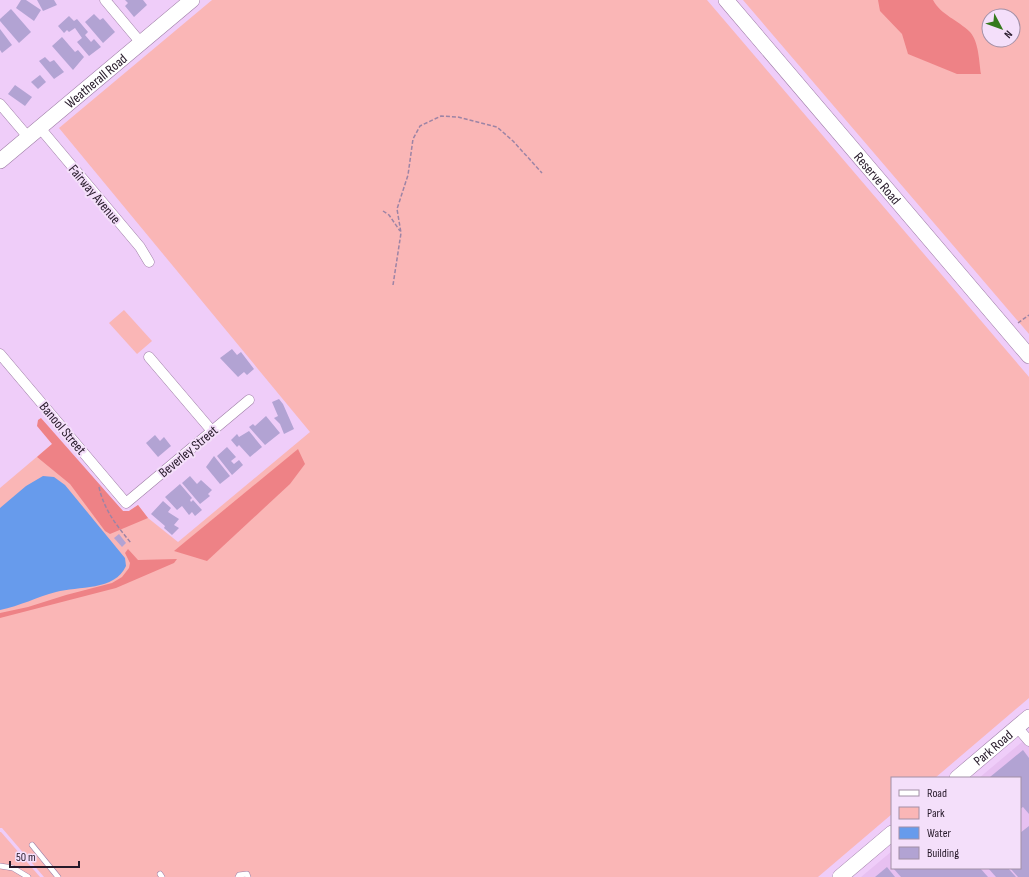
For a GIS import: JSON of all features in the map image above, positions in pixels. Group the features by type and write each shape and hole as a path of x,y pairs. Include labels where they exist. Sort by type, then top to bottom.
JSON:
{"street":[{"path":"105,0 141,43"},
{"name":"Weatherall Road","path":"0,161 192,0"},
{"name":"Reserve Road","path":"726,0 1029,356"},
{"name":"Fairway Avenue","path":"0,104 34,132 140,247 149,262"},
{"path":"150,357 212,431"},
{"name":"Banool Street","path":"2,359 126,503"},
{"name":"Beverley Street","path":"126,503 249,400"},
{"name":"Park Road","path":"958,777 1029,717"},
{"path":"1017,727 1029,741"},
{"path":"840,877 891,834"}],"lane":[{"path":"32,845 58,877"},
{"path":"0,866 13,868 28,877"},
{"path":"238,877 239,875 247,874 248,877"}],"path":[{"path":"393,286 400,233 397,209 408,175 413,139 420,126 441,116 458,116 497,127 513,141 542,172"},
{"path":"383,211 389,216 400,233"},
{"path":"1008,331 1029,315"},
{"path":"99,470 98,483 102,501 115,523 131,544"}],"shaded area":[{"path":"878,0 933,0 940,10 965,28 973,36 978,52 981,74 957,74 908,54 902,34 880,11"},
{"path":"41,418 123,511 129,511 138,505 148,518 110,534 105,531 70,484 37,457 52,444 37,426 38,420"},
{"path":"298,449 305,464 290,484 207,561 174,551"},
{"path":"128,549 138,560 177,559 174,563 116,588 0,618 0,613 28,607 112,583 122,577 129,568 130,563 125,553"},
{"path":"1029,736 1029,877 861,877 891,852 891,869 1021,869 1021,777 980,777"}],"green space":[{"path":"212,0 707,0 1029,377 1029,698 936,777 891,777 891,815 818,877 44,877 2,828 0,828 0,488 52,444 90,476 123,511 129,511 138,505 148,518 178,542 310,432 59,128"},
{"path":"743,0 1029,0 1029,334"},
{"path":"124,310 152,341 137,354 109,323"},
{"path":"1,832 40,877 0,877"}],"water":[{"path":"43,476 54,477 65,485 125,558 126,566 121,574 114,580 105,584 56,592 0,610 0,508 26,486"}],"building":[{"path":"21,0 26,0 41,10 34,21 16,8"},
{"path":"37,0 54,0 57,5 43,11"},
{"path":"125,0 143,0 147,5 134,17 125,6 128,3"},
{"path":"11,9 31,32 19,43 0,21 0,19"},
{"path":"94,14 100,20 103,18 115,32 103,43 85,22"},
{"path":"69,16 74,21 77,19 88,32 85,35 91,42 94,39 101,47 89,56 77,42 82,38 75,28 69,32 67,30 64,33 58,26"},
{"path":"0,29 12,45 2,53 0,50"},
{"path":"62,37 75,52 78,50 84,57 73,70 52,46"},
{"path":"45,57 50,62 54,60 64,72 54,79 39,61"},
{"path":"40,75 46,82 38,89 31,82"},
{"path":"15,85 32,97 25,106 8,94"},
{"path":"232,349 237,355 241,352 254,369 247,375 244,372 238,377 220,358"},
{"path":"279,399 283,404 294,429 284,434 280,424 274,418 278,416 272,402"},
{"path":"266,416 280,433 265,445 249,427 253,424 255,426"},
{"path":"249,431 262,447 250,457 239,445 237,447 231,440 237,434 239,437"},
{"path":"155,435 160,441 164,437 171,446 158,457 146,443"},
{"path":"227,447 236,457 231,461 234,464 239,460 243,465 232,475 217,456"},
{"path":"214,456 230,476 220,484 206,467"},
{"path":"190,476 197,484 201,480 212,490 208,494 210,496 200,504 182,483"},
{"path":"180,484 192,498 190,500 191,502 193,500 202,510 195,516 192,512 189,515 182,506 177,510 165,497"},
{"path":"163,501 171,508 168,512 179,519 174,525 179,528 172,535 164,528 165,526 151,514"},
{"path":"119,534 126,543 122,547 114,538"},
{"path":"1023,750 1029,758 1029,814 1023,807 1021,808 1021,777 990,777"},
{"path":"1029,826 1029,877 1018,877 1011,869 1021,869 1021,832"},
{"path":"887,867 895,877 875,877"},
{"path":"894,869 981,869 988,877 901,877"},
{"path":"989,869 1009,869 1016,877 996,877"}]}
